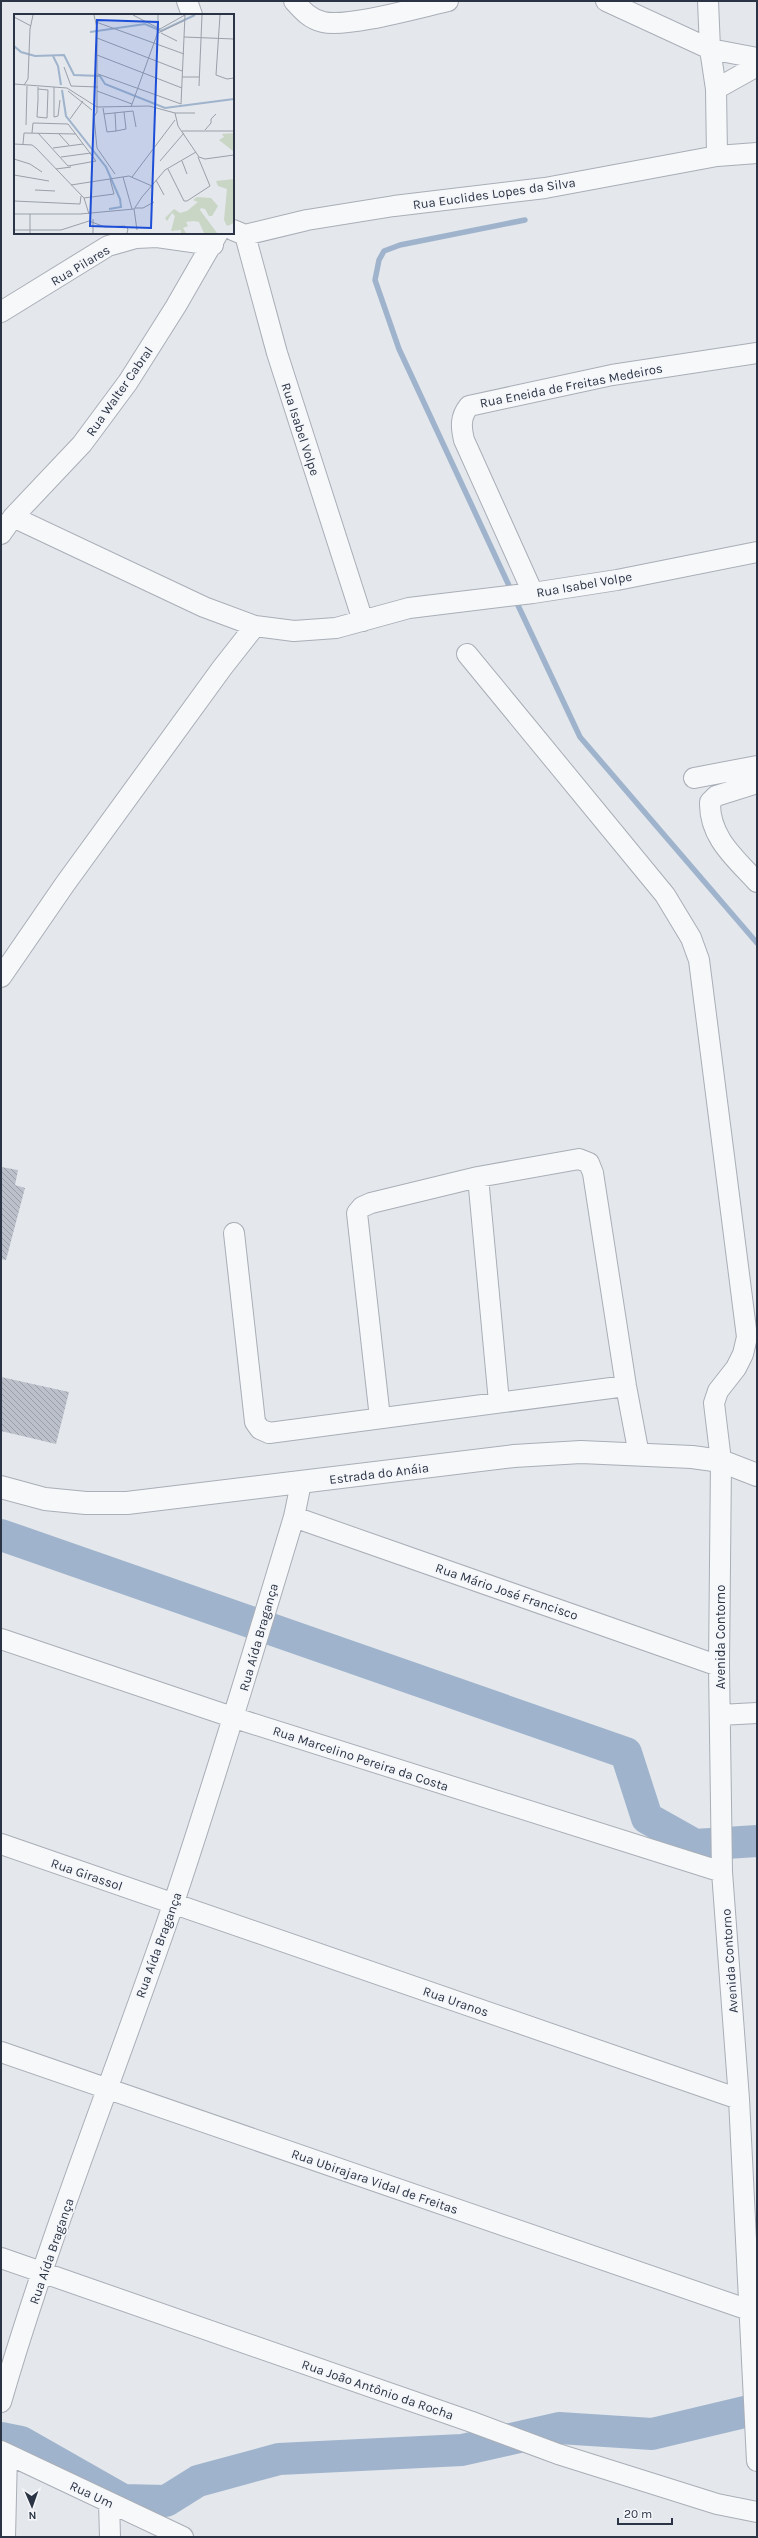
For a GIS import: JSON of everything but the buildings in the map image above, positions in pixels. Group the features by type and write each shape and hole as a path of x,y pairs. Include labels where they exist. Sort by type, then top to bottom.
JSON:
{"street":[{"path":"187,1 192,14"},
{"path":"294,1 305,14 324,22 342,22 448,1"},
{"path":"606,1 710,49 757,58"},
{"path":"708,1 710,49 716,89 717,156"},
{"path":"716,89 757,66"},
{"name":"Rua Euclides Lopes da Silva","path":"239,232 394,206 545,188 717,156 757,153"},
{"name":"Rua Isabel Volpe","path":"239,232 363,621"},
{"name":"Rua Pilares","path":"1,312 108,246 136,238 157,237 216,239"},
{"name":"Rua Walter Cabral","path":"1,534 13,517 82,444 128,382 216,239"},
{"name":"Rua Eneida de Freitas Medeiros","path":"533,593 464,440 461,426 463,414 469,406 612,375 757,353"},
{"name":"Rua Isabel Volpe","path":"13,517 204,607 255,626 294,631 326,630 408,608 533,593 617,580 757,552"},
{"path":"1,977 65,884 222,668 255,626"},
{"name":"Avenida Contorno","path":"467,654 665,895 691,938 699,960 747,1337 743,1354 736,1368 718,1391 714,1403 721,1461 719,1666 722,1869 739,2099 757,2461"},
{"path":"694,778 757,766"},
{"path":"757,783 716,796 710,802 709,816 717,837 757,882"},
{"path":"380,1418 357,1213 362,1207 371,1203 478,1177 579,1159 589,1163 593,1173 626,1386 639,1455"},
{"path":"478,1177 499,1402"},
{"path":"234,1233 255,1422 260,1428 268,1433 626,1386"},
{"name":"Estrada do Anáia","path":"1,1487 45,1499 86,1503 127,1503 514,1456 581,1452 721,1461 757,1475"},
{"name":"Rua Aída Bragança","path":"1,2402 106,2088 173,1904 235,1718 254,1648 294,1517 301,1483"},
{"name":"Rua Mário José Francisco","path":"294,1517 719,1666"},
{"name":"Rua Marcelino Pereira da Costa","path":"1,1640 235,1718 722,1869"},
{"path":"720,1715 757,1713"},
{"name":"Rua Girassol","path":"1,1844 173,1904"},
{"name":"Rua Uranos","path":"173,1904 739,2099"},
{"name":"Rua Ubirajara Vidal de Freitas","path":"1,2052 749,2310"},
{"name":"Rua João Antônio da Rocha","path":"1,2258 472,2422 558,2454 717,2504 757,2512"},
{"path":"4,2453 5,2537"},
{"name":"Rua Um","path":"4,2453 183,2537"},
{"path":"109,2502 110,2537"}],"waterway":[{"path":"512,592 399,349 375,280 379,260 384,251 400,245 525,220"},
{"path":"515,599 580,737 757,943"},
{"path":"1,1535 626,1753 647,1818 695,1845 757,1841"},
{"path":"1,2438 21,2442 123,2500 166,2501 198,2481 279,2459 462,2450 559,2428 652,2434 757,2409"}]}
